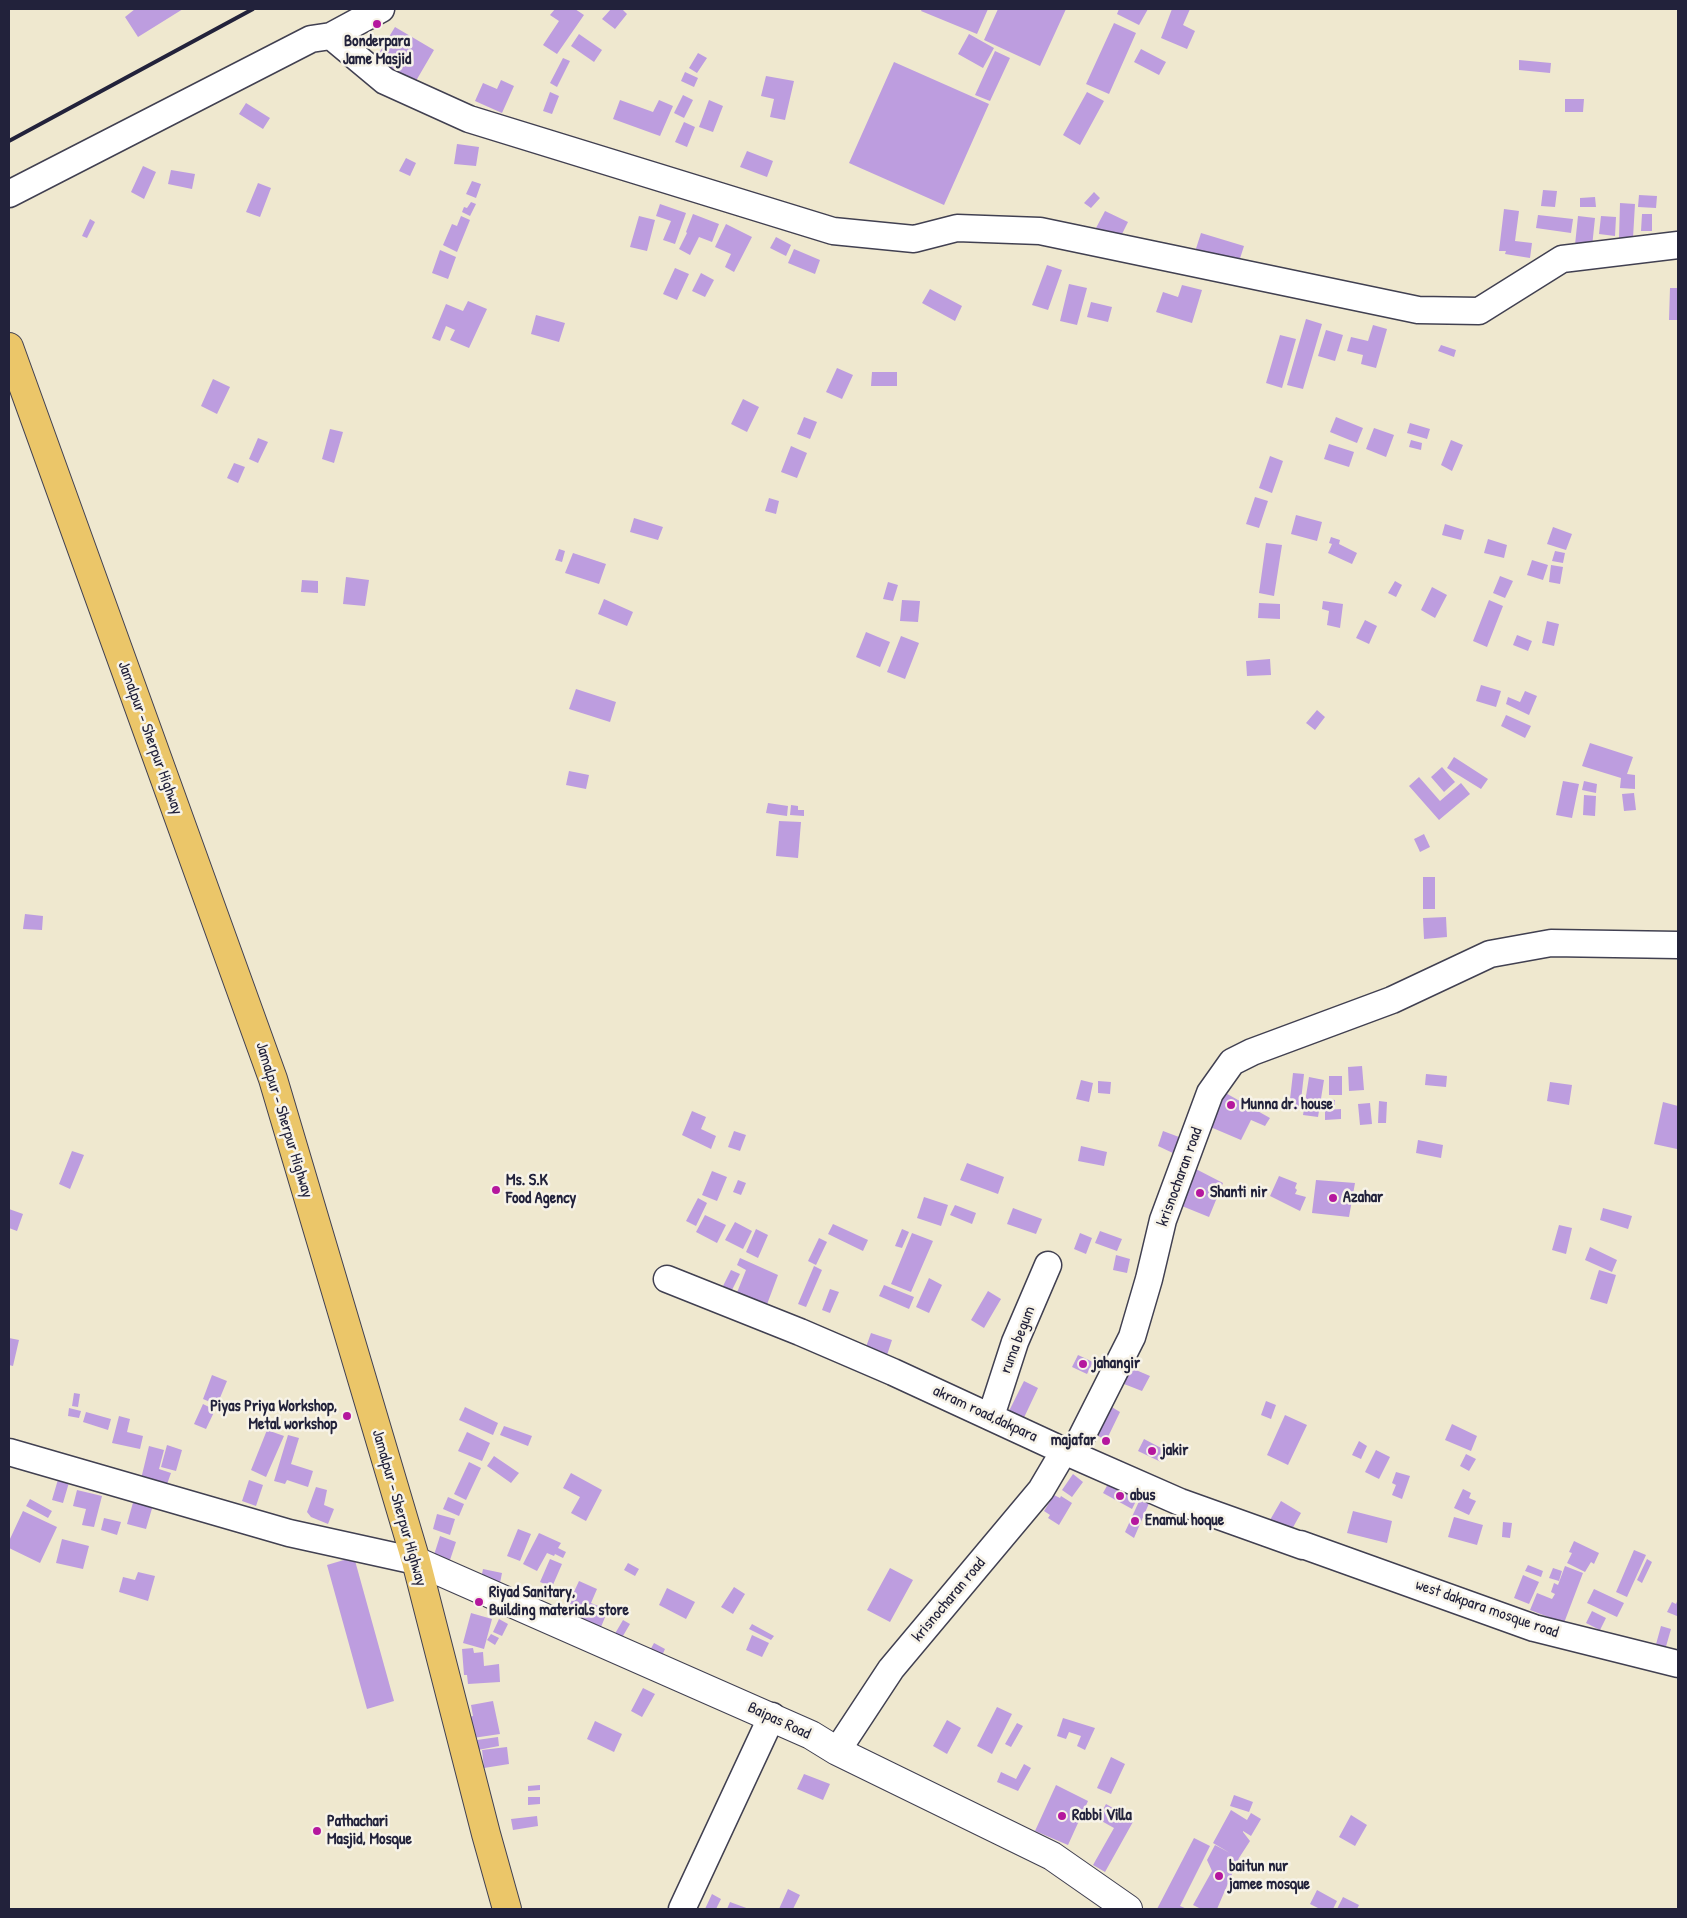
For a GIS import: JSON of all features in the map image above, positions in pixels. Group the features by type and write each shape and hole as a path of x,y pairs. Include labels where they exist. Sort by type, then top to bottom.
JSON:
{"main road":[{"name":"Jamalpur - Sherpur Highway","path":"9,347 273,1079 416,1561 507,1909"}],"street":[{"path":"9,194 311,39 331,36 381,9"},
{"path":"331,36 384,81 469,119 833,231 914,239 957,228 1040,231 1418,310 1479,311 1562,259 1678,245"},
{"name":"krisnocharan road","path":"837,1751 891,1669 1041,1490 1069,1452 1132,1337 1150,1278 1163,1220 1210,1093 1232,1062 1252,1052 1392,1000 1490,954 1551,943 1678,945"},
{"name":"ruma begum","path":"990,1416 1015,1342 1048,1265"},
{"name":"akram road,dakpara","path":"668,1279 817,1339 1188,1505 1301,1545"},
{"path":"9,1452 289,1533 416,1561"},
{"name":"west dakpara mosque road","path":"1301,1545 1534,1628 1678,1664"},
{"name":"Baipas Road","path":"416,1561 772,1716 811,1735 837,1751 1052,1856 1128,1909"},
{"path":"682,1909 772,1716"}],"building":[{"path":"135,9 183,9 138,37 125,17"},
{"path":"555,9 575,9 584,15 557,54 543,45 559,21 550,15"},
{"path":"611,9 622,9 627,14 615,29 602,19"},
{"path":"922,9 988,9 977,34 921,11"},
{"path":"998,9 1066,9 1040,66 984,40"},
{"path":"1119,9 1148,9 1139,25 1117,14"},
{"path":"1172,9 1190,9 1183,25 1195,31 1187,49 1161,38"},
{"path":"1114,23 1136,33 1109,94 1086,84"},
{"path":"395,27 434,50 413,86 373,63"},
{"path":"579,34 602,50 594,62 571,46"},
{"path":"969,34 994,48 983,68 958,54"},
{"path":"1141,49 1166,62 1159,75 1134,62"},
{"path":"995,51 1010,58 990,101 975,95"},
{"path":"698,53 707,58 697,73 689,68"},
{"path":"563,58 570,61 557,87 550,83"},
{"path":"1519,60 1551,63 1550,73 1519,70"},
{"path":"894,62 989,104 944,205 849,163"},
{"path":"685,72 698,78 694,87 681,81"},
{"path":"766,76 794,81 785,120 770,117 774,99 761,96"},
{"path":"501,80 514,86 502,113 475,101 483,83 497,89"},
{"path":"550,92 559,96 552,114 543,111"},
{"path":"1087,92 1104,101 1080,145 1063,135"},
{"path":"683,95 693,100 684,118 674,113"},
{"path":"1565,99 1584,99 1583,112 1565,112"},
{"path":"620,100 653,112 659,100 673,106 660,136 613,119"},
{"path":"709,100 723,106 713,132 699,127"},
{"path":"246,103 270,118 263,129 239,114"},
{"path":"684,122 695,127 687,147 675,142"},
{"path":"457,144 479,147 476,166 454,164"},
{"path":"747,151 773,161 767,177 740,167"},
{"path":"406,158 416,163 410,176 399,171"},
{"path":"143,166 156,172 144,199 131,192"},
{"path":"171,170 195,174 192,189 168,184"},
{"path":"472,181 481,184 476,198 466,194"},
{"path":"258,183 271,188 260,217 246,212"},
{"path":"1543,190 1557,191 1555,207 1541,206"},
{"path":"1094,192 1100,198 1091,208 1084,203"},
{"path":"1639,195 1657,196 1656,208 1638,207"},
{"path":"1595,197 1596,207 1580,207 1580,198"},
{"path":"471,202 476,204 470,216 462,212 464,207 467,208"},
{"path":"1620,203 1635,204 1633,238 1619,238"},
{"path":"660,204 686,213 675,244 663,240 671,221 656,216"},
{"path":"1504,209 1519,211 1515,241 1532,243 1530,258 1505,254 1506,251 1499,251"},
{"path":"1105,211 1128,222 1119,240 1096,228"},
{"path":"693,214 719,224 712,242 699,237 690,255 679,249"},
{"path":"1642,214 1652,214 1652,231 1641,231"},
{"path":"1538,215 1573,219 1571,233 1536,228"},
{"path":"461,216 470,220 457,252 443,245 452,224 457,226"},
{"path":"639,216 655,220 647,251 630,247"},
{"path":"1578,216 1595,218 1592,247 1575,245"},
{"path":"1601,216 1616,217 1615,236 1599,234"},
{"path":"90,219 95,222 87,238 82,236"},
{"path":"726,224 752,237 734,272 725,267 731,254 715,247"},
{"path":"1201,233 1244,246 1236,271 1193,258"},
{"path":"776,237 791,245 786,256 770,248"},
{"path":"794,249 820,260 815,274 788,263"},
{"path":"440,250 456,257 448,279 432,273"},
{"path":"1047,265 1062,270 1048,310 1032,305"},
{"path":"675,268 689,274 677,300 663,294"},
{"path":"701,273 714,280 705,297 692,291"},
{"path":"1069,284 1087,288 1077,325 1060,321"},
{"path":"1182,285 1202,290 1192,323 1156,312 1163,292 1178,297"},
{"path":"1670,288 1678,288 1678,320 1669,320"},
{"path":"930,289 962,306 955,321 922,303"},
{"path":"468,301 487,309 469,348 450,340 455,330 446,326 440,341 432,338 446,304 463,311"},
{"path":"1091,302 1112,307 1108,322 1087,317"},
{"path":"536,315 565,323 559,342 531,334"},
{"path":"1306,319 1322,324 1303,389 1287,385"},
{"path":"1373,325 1387,329 1376,368 1361,364 1363,355 1347,351 1351,337 1368,341"},
{"path":"1326,330 1343,335 1335,361 1318,356"},
{"path":"1280,335 1296,339 1282,388 1266,383"},
{"path":"1441,345 1456,350 1454,357 1438,351"},
{"path":"837,368 853,375 842,399 826,392"},
{"path":"872,372 897,372 897,386 871,386"},
{"path":"213,379 230,387 217,414 201,406"},
{"path":"743,399 759,407 747,432 731,424"},
{"path":"804,417 817,422 810,439 797,434"},
{"path":"1336,417 1363,428 1357,443 1330,432"},
{"path":"1410,423 1430,429 1427,439 1407,433"},
{"path":"1374,428 1394,435 1386,457 1366,449"},
{"path":"330,429 343,432 334,463 322,459"},
{"path":"258,438 268,442 258,463 249,459"},
{"path":"1411,440 1422,443 1421,450 1409,447"},
{"path":"1451,440 1463,445 1452,471 1441,465"},
{"path":"1329,444 1354,452 1349,467 1324,459"},
{"path":"791,446 807,453 797,478 781,472"},
{"path":"1270,456 1283,461 1272,493 1259,488"},
{"path":"234,463 245,467 238,483 227,478"},
{"path":"1255,497 1268,501 1259,528 1246,524"},
{"path":"769,498 779,501 776,514 765,511"},
{"path":"1296,515 1322,522 1317,541 1291,534"},
{"path":"634,518 663,527 658,540 630,532"},
{"path":"1445,524 1464,530 1461,540 1442,535"},
{"path":"1553,527 1572,534 1566,550 1547,544"},
{"path":"1331,537 1340,540 1339,544 1357,553 1352,564 1328,553 1332,544 1329,543"},
{"path":"1488,539 1507,545 1504,558 1484,553"},
{"path":"1266,543 1282,545 1274,596 1259,593"},
{"path":"559,549 565,551 562,562 555,560"},
{"path":"1555,551 1565,553 1563,563 1552,561"},
{"path":"573,553 606,564 599,584 565,573"},
{"path":"1532,560 1548,565 1543,580 1527,575"},
{"path":"1551,565 1563,567 1560,584 1549,582"},
{"path":"1500,576 1513,581 1505,598 1493,593"},
{"path":"346,577 369,580 365,606 343,604"},
{"path":"302,580 318,581 318,593 301,592"},
{"path":"1395,581 1402,585 1396,597 1388,593"},
{"path":"888,582 898,585 893,601 883,599"},
{"path":"1432,587 1447,595 1435,618 1421,610"},
{"path":"604,599 633,612 627,626 598,614"},
{"path":"902,600 920,601 918,622 900,621"},
{"path":"1489,600 1503,606 1487,647 1473,641"},
{"path":"1323,601 1343,604 1340,628 1327,625 1329,611 1322,609"},
{"path":"1259,603 1280,604 1280,619 1258,618"},
{"path":"1365,620 1377,626 1369,644 1356,638"},
{"path":"1547,621 1559,624 1554,646 1542,643"},
{"path":"866,632 890,642 880,667 856,657"},
{"path":"1517,635 1532,641 1528,651 1513,645"},
{"path":"901,636 919,643 905,679 887,672"},
{"path":"1270,659 1271,675 1247,676 1246,661"},
{"path":"1481,685 1501,691 1496,707 1476,701"},
{"path":"576,689 616,702 610,722 569,709"},
{"path":"1525,691 1537,696 1529,715 1506,704 1508,697 1520,702"},
{"path":"1317,710 1325,717 1315,730 1306,723"},
{"path":"1506,715 1531,726 1525,738 1501,726"},
{"path":"1590,743 1633,757 1627,774 1635,775 1635,789 1620,788 1621,778 1582,766"},
{"path":"1454,757 1488,779 1481,789 1447,768"},
{"path":"1442,767 1455,782 1444,792 1431,777"},
{"path":"569,771 589,775 586,789 566,785"},
{"path":"1419,777 1440,801 1461,783 1470,794 1439,820 1409,786"},
{"path":"1563,781 1579,784 1572,818 1556,815"},
{"path":"1584,781 1597,784 1596,793 1582,790"},
{"path":"1634,793 1636,810 1624,811 1622,794"},
{"path":"1584,795 1596,796 1595,816 1583,815"},
{"path":"768,803 788,806 787,816 766,813"},
{"path":"791,805 798,806 798,810 804,810 804,816 790,815"},
{"path":"779,821 801,822 798,858 776,856"},
{"path":"1424,834 1430,847 1420,852 1414,839"},
{"path":"1423,877 1435,877 1435,909 1423,909"},
{"path":"25,914 43,916 42,930 23,929"},
{"path":"1446,917 1447,937 1424,939 1423,918"},
{"path":"1362,1066 1364,1090 1349,1091 1348,1067"},
{"path":"1293,1073 1304,1074 1300,1109 1289,1108"},
{"path":"1426,1074 1447,1076 1446,1087 1425,1085"},
{"path":"1329,1076 1342,1076 1342,1095 1329,1095"},
{"path":"1309,1077 1324,1080 1318,1117 1303,1115"},
{"path":"1081,1080 1093,1083 1089,1102 1076,1099"},
{"path":"1098,1081 1111,1082 1110,1094 1098,1093"},
{"path":"1550,1082 1572,1085 1569,1105 1547,1101"},
{"name":"Munna dr. house","path":"1222,1091 1270,1118 1265,1126 1251,1120 1241,1140 1208,1126"},
{"path":"1324,1099 1335,1100 1335,1107 1324,1106"},
{"path":"1379,1101 1387,1102 1386,1123 1378,1123"},
{"path":"1663,1102 1678,1106 1677,1149 1654,1144"},
{"path":"1370,1103 1372,1124 1360,1125 1358,1104"},
{"path":"1341,1109 1341,1119 1325,1120 1325,1110"},
{"path":"692,1111 706,1117 701,1129 716,1136 711,1149 682,1135"},
{"path":"734,1131 746,1135 740,1151 728,1147"},
{"path":"1163,1131 1179,1137 1175,1154 1158,1146"},
{"path":"1418,1140 1443,1145 1441,1158 1416,1153"},
{"path":"1081,1146 1107,1152 1104,1166 1078,1161"},
{"path":"72,1151 84,1155 70,1189 59,1184"},
{"path":"967,1163 1004,1177 998,1194 960,1180"},
{"name":"Shanti nir","path":"1192,1167 1223,1183 1209,1217 1177,1204"},
{"path":"712,1171 727,1177 717,1201 702,1195"},
{"path":"1279,1176 1297,1183 1295,1194 1306,1197 1300,1211 1270,1196"},
{"path":"738,1180 746,1183 741,1195 733,1192"},
{"name":"Azahar","path":"1316,1180 1355,1183 1349,1217 1312,1213"},
{"path":"924,1197 948,1205 941,1226 917,1218"},
{"path":"698,1198 707,1203 696,1226 686,1221"},
{"path":"955,1205 976,1213 972,1224 950,1215"},
{"path":"1013,1208 1042,1219 1036,1234 1007,1224"},
{"path":"1603,1208 1632,1216 1628,1229 1600,1220"},
{"path":"9,1209 23,1214 17,1231 9,1228"},
{"path":"705,1215 726,1225 717,1243 696,1232"},
{"path":"735,1222 752,1231 743,1249 725,1240"},
{"path":"833,1224 868,1240 863,1251 828,1234"},
{"path":"1559,1225 1572,1228 1566,1254 1552,1250"},
{"path":"756,1229 768,1235 758,1258 746,1252"},
{"path":"902,1229 909,1232 902,1248 895,1246"},
{"path":"1100,1231 1122,1239 1117,1251 1095,1243"},
{"path":"912,1233 933,1241 911,1292 891,1284"},
{"path":"1080,1233 1092,1238 1086,1254 1074,1249"},
{"path":"819,1238 827,1242 816,1265 808,1261"},
{"path":"1590,1247 1617,1260 1612,1272 1585,1260"},
{"path":"1116,1255 1130,1259 1127,1273 1113,1270"},
{"path":"740,1258 778,1275 766,1307 736,1295 746,1270 737,1265"},
{"path":"814,1266 822,1270 806,1307 798,1304"},
{"path":"731,1270 740,1274 730,1294 721,1290"},
{"path":"1599,1270 1616,1275 1607,1304 1590,1299"},
{"path":"929,1278 942,1285 929,1313 916,1307"},
{"path":"884,1285 914,1297 909,1309 879,1296"},
{"path":"830,1289 839,1292 830,1313 822,1310"},
{"path":"988,1291 1001,1299 984,1328 971,1320"},
{"path":"871,1333 892,1340 887,1355 866,1347"},
{"path":"9,1338 19,1340 13,1366 9,1365"},
{"name":"jahangir","path":"1078,1355 1093,1362 1087,1374 1072,1367"},
{"path":"1134,1362 1138,1365 1136,1370 1150,1376 1142,1391 1124,1384"},
{"path":"212,1375 227,1381 217,1405 203,1399"},
{"path":"1024,1381 1038,1388 1020,1426 1005,1419"},
{"path":"74,1393 80,1394 78,1407 72,1406"},
{"path":"1266,1401 1276,1405 1271,1419 1261,1415"},
{"path":"203,1404 215,1410 206,1429 194,1424"},
{"path":"1110,1406 1120,1412 1106,1441 1094,1433"},
{"path":"465,1407 498,1423 493,1435 459,1420"},
{"path":"69,1408 81,1411 79,1418 68,1416"},
{"path":"86,1412 111,1419 108,1430 83,1422"},
{"path":"1285,1415 1307,1425 1288,1465 1267,1455"},
{"path":"119,1416 130,1419 127,1432 143,1436 140,1449 112,1443"},
{"path":"1452,1424 1477,1436 1471,1451 1445,1440"},
{"path":"504,1426 532,1436 528,1446 500,1435"},
{"path":"267,1430 284,1436 266,1477 251,1470"},
{"path":"467,1432 490,1443 482,1461 458,1451"},
{"path":"288,1435 299,1438 291,1464 313,1471 308,1487 287,1480 285,1484 274,1481"},
{"name":"jakir","path":"1144,1439 1165,1450 1161,1462 1138,1451"},
{"path":"1359,1441 1367,1446 1361,1459 1352,1455"},
{"path":"167,1445 182,1450 176,1471 161,1467"},
{"path":"149,1446 164,1450 159,1469 171,1473 166,1487 141,1479"},
{"path":"1376,1450 1390,1457 1379,1479 1365,1472"},
{"path":"1466,1454 1476,1459 1469,1471 1460,1466"},
{"path":"494,1456 519,1473 511,1483 487,1466"},
{"path":"469,1462 481,1468 466,1500 454,1494"},
{"path":"1396,1472 1410,1476 1402,1499 1392,1495 1396,1485 1392,1483"},
{"path":"571,1473 602,1490 586,1521 571,1513 580,1497 563,1488"},
{"path":"1073,1474 1083,1482 1072,1497 1062,1490"},
{"path":"59,1476 70,1479 63,1503 52,1500"},
{"path":"249,1480 263,1485 256,1506 242,1501"},
{"name":"abus","path":"1108,1484 1137,1499 1132,1509 1103,1493"},
{"path":"316,1487 327,1490 324,1505 334,1509 328,1524 311,1517 307,1512"},
{"path":"1463,1489 1471,1493 1469,1498 1476,1501 1469,1515 1454,1508"},
{"path":"77,1490 102,1496 94,1527 82,1525 86,1509 73,1506"},
{"path":"1054,1495 1060,1498 1061,1496 1072,1503 1059,1525 1048,1518 1050,1515 1044,1511"},
{"path":"448,1497 464,1504 459,1516 443,1509"},
{"name":"Enamul hoque","path":"1141,1497 1150,1501 1134,1538 1125,1532"},
{"path":"30,1499 52,1511 48,1518 26,1506"},
{"path":"134,1499 153,1505 146,1529 127,1524"},
{"path":"1281,1501 1301,1513 1291,1531 1270,1520"},
{"path":"23,1511 57,1527 40,1563 9,1548 9,1541"},
{"path":"1353,1511 1392,1521 1387,1543 1347,1533"},
{"path":"437,1514 455,1519 450,1535 433,1529"},
{"path":"1454,1517 1483,1525 1477,1545 1448,1537"},
{"path":"104,1518 121,1522 117,1535 101,1530"},
{"path":"1503,1522 1512,1523 1510,1538 1502,1537"},
{"path":"518,1529 531,1534 520,1561 507,1556"},
{"path":"539,1533 561,1543 558,1548 566,1552 563,1558 547,1553 537,1571 523,1564"},
{"path":"440,1536 456,1542 450,1560 434,1555"},
{"path":"62,1539 89,1546 83,1569 56,1563"},
{"path":"1574,1541 1599,1553 1594,1564 1591,1562 1585,1572 1567,1563 1572,1553 1569,1552"},
{"path":"1634,1550 1646,1555 1627,1597 1616,1592"},
{"path":"354,1557 394,1701 367,1709 327,1565"},
{"path":"550,1559 562,1564 552,1587 540,1582"},
{"path":"1647,1559 1652,1562 1642,1583 1637,1580"},
{"path":"628,1563 639,1569 635,1576 624,1570"},
{"path":"1528,1565 1543,1571 1541,1577 1525,1571"},
{"path":"1565,1566 1583,1573 1564,1623 1530,1610 1537,1593 1552,1599 1555,1594 1551,1592 1554,1583 1558,1585"},
{"path":"890,1568 913,1580 890,1622 867,1610"},
{"path":"1553,1568 1562,1571 1559,1581 1549,1578"},
{"path":"483,1569 502,1573 500,1583 481,1579"},
{"path":"138,1572 155,1576 148,1601 119,1592 123,1577 135,1580"},
{"path":"1523,1575 1539,1582 1529,1604 1514,1598"},
{"path":"579,1581 597,1589 591,1603 608,1610 601,1627 565,1611"},
{"path":"734,1587 745,1594 733,1614 721,1607"},
{"path":"667,1588 695,1602 686,1619 659,1605"},
{"path":"1594,1589 1624,1603 1617,1617 1587,1603"},
{"path":"1678,1599 1677,1616 1667,1612 1672,1602 1676,1604"},
{"path":"1592,1611 1606,1618 1600,1630 1586,1623"},
{"path":"471,1613 492,1619 484,1649 463,1643"},
{"path":"499,1619 508,1624 502,1636 493,1632"},
{"path":"623,1620 630,1624 620,1641 613,1637"},
{"path":"752,1624 774,1636 771,1640 749,1629"},
{"path":"1661,1626 1671,1629 1665,1650 1655,1648"},
{"path":"491,1634 499,1638 495,1645 487,1640"},
{"path":"752,1635 769,1643 762,1657 746,1650"},
{"path":"654,1643 665,1649 660,1660 648,1654"},
{"path":"473,1648 474,1653 483,1652 484,1666 499,1664 500,1682 468,1684 467,1675 464,1675 462,1649"},
{"path":"643,1688 655,1694 642,1717 631,1711"},
{"path":"493,1701 500,1734 473,1738 469,1717 473,1716 471,1705"},
{"path":"997,1707 1012,1714 992,1754 977,1746"},
{"path":"1063,1718 1095,1728 1085,1750 1077,1746 1081,1736 1069,1732 1066,1739 1057,1736"},
{"path":"947,1720 961,1728 947,1754 933,1746"},
{"path":"595,1721 622,1734 614,1752 587,1739"},
{"path":"1017,1723 1023,1726 1011,1747 1005,1744"},
{"path":"498,1737 499,1746 478,1750 477,1740"},
{"path":"507,1747 509,1764 484,1768 482,1750"},
{"path":"1111,1757 1125,1764 1111,1794 1097,1788"},
{"path":"1024,1764 1031,1768 1018,1791 997,1782 1001,1772 1016,1779"},
{"path":"804,1774 830,1784 823,1800 797,1789"},
{"path":"540,1785 540,1790 528,1791 528,1786"},
{"name":"Rabbi Villa","path":"1056,1785 1088,1801 1068,1845 1035,1831"},
{"path":"1234,1795 1253,1802 1249,1812 1230,1806"},
{"path":"528,1797 540,1797 540,1804 528,1805"},
{"path":"1106,1804 1134,1820 1105,1872 1093,1865 1114,1828 1098,1819"},
{"path":"1231,1810 1247,1820 1251,1813 1261,1819 1251,1836 1243,1831 1250,1841 1239,1858 1217,1909 1201,1909 1193,1905 1212,1871 1207,1860 1215,1845 1230,1853 1213,1843"},
{"path":"1351,1815 1367,1825 1355,1846 1339,1837"},
{"path":"537,1816 538,1826 513,1830 511,1819"},
{"path":"1194,1838 1210,1846 1180,1906 1187,1909 1157,1909"},
{"path":"788,1889 800,1895 793,1909 779,1909"},
{"path":"1317,1890 1337,1901 1333,1909 1320,1909 1310,1904"},
{"path":"712,1894 721,1899 716,1909 705,1909"},
{"path":"1343,1897 1359,1905 1357,1909 1337,1909"},
{"path":"730,1902 749,1909 727,1909"}],"railway":[{"path":"9,141 253,9"}],"place":[{"name":"Bonderpara Jame Masjid","path":"377,24"},
{"name":"Munna dr. house","path":"1231,1105"},
{"name":"Ms. S.K Food Agency","path":"496,1190"},
{"name":"Shanti nir","path":"1200,1193"},
{"name":"Azahar","path":"1333,1198"},
{"name":"jahangir","path":"1083,1364"},
{"name":"Piyas Priya Workshop, Metal workshop","path":"347,1416"},
{"name":"majafar","path":"1106,1441"},
{"name":"jakir","path":"1152,1451"},
{"name":"abus","path":"1120,1496"},
{"name":"Enamul hoque","path":"1135,1521"},
{"name":"Riyad Sanitary, Building materials store","path":"479,1602"},
{"name":"Rabbi Villa","path":"1062,1816"},
{"name":"Pathachari Masjid, Mosque","path":"317,1831"},
{"name":"baitun nur jamee mosque","path":"1219,1876"}]}
